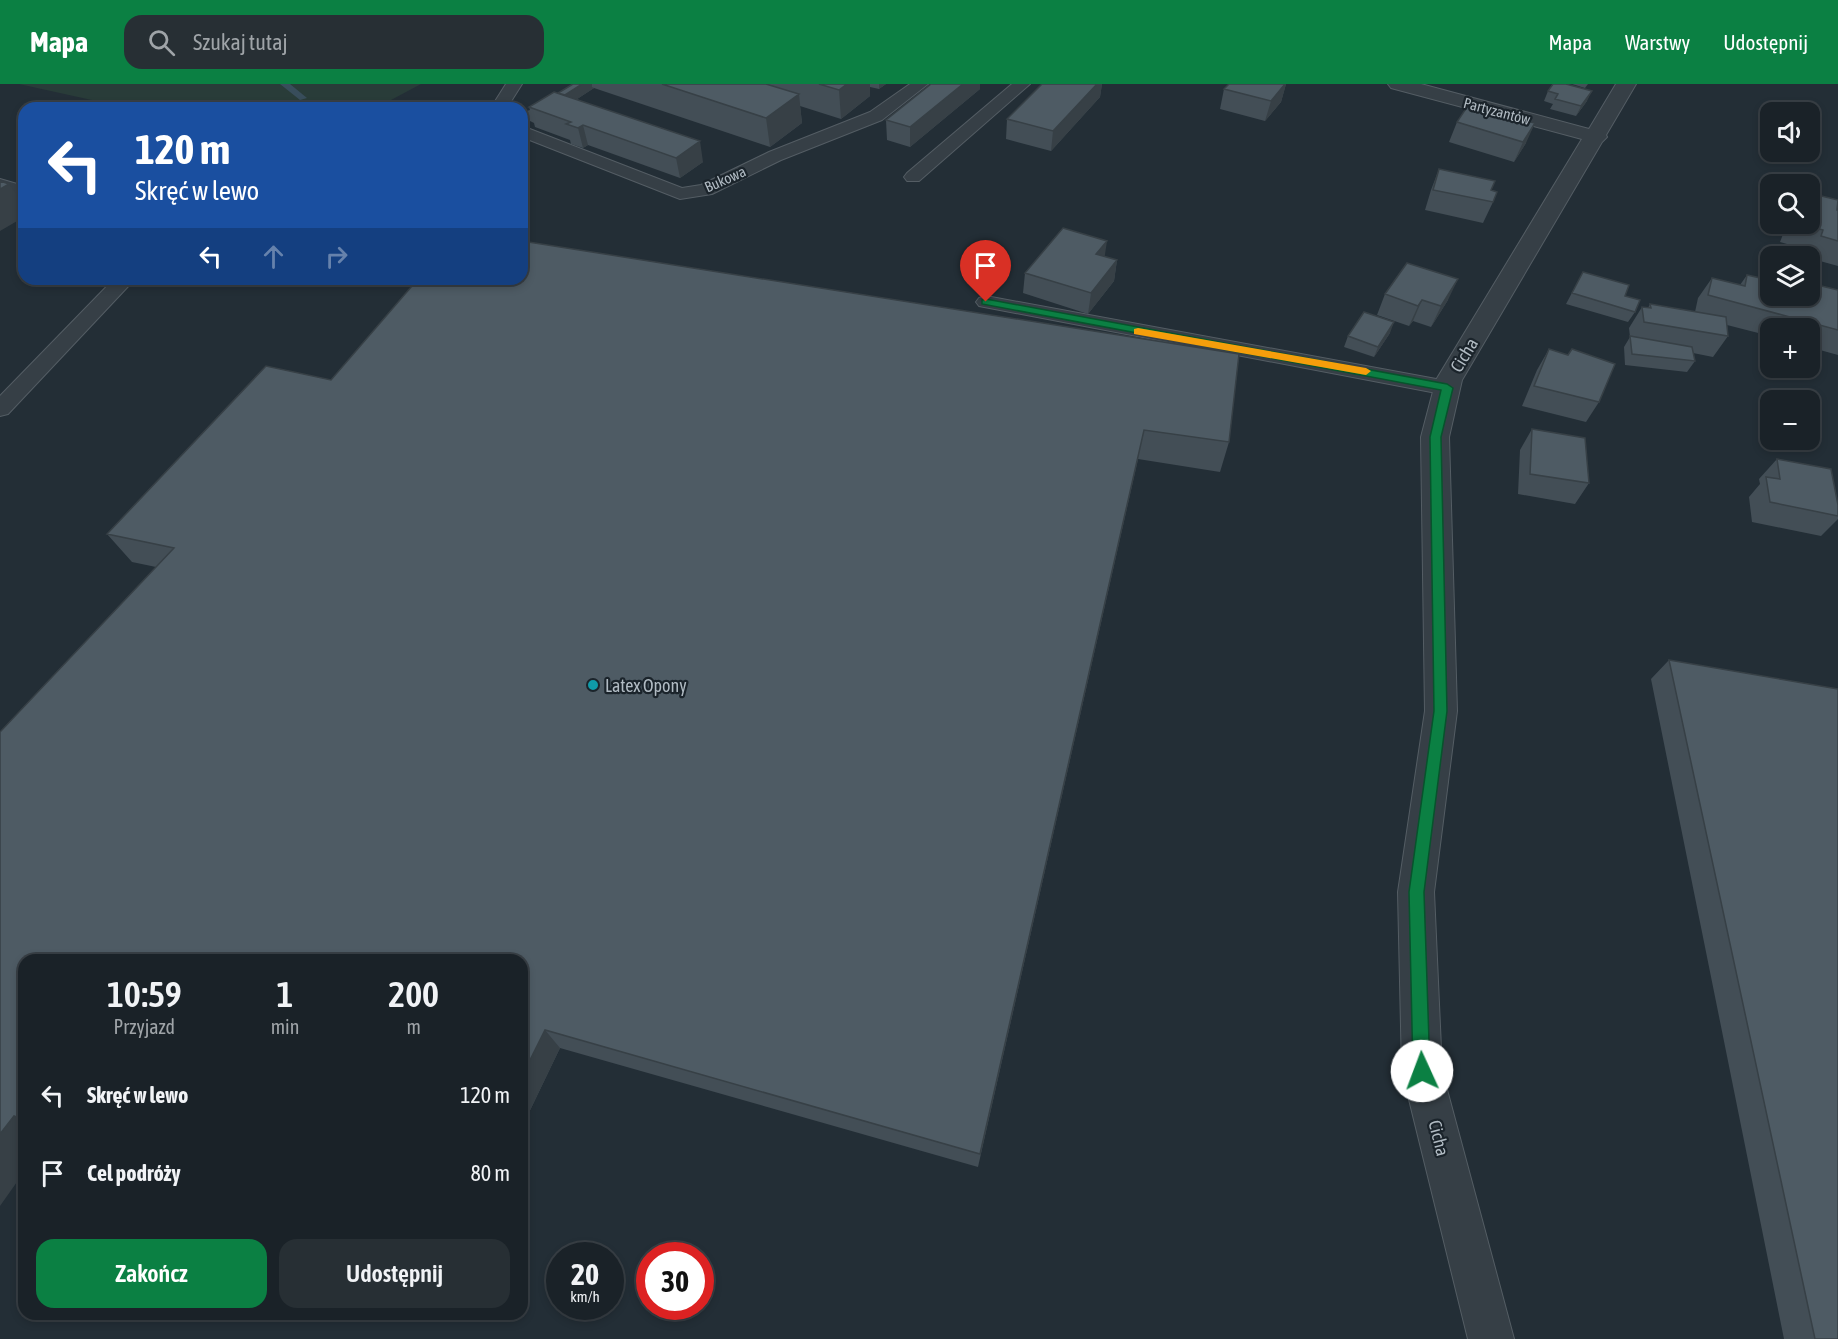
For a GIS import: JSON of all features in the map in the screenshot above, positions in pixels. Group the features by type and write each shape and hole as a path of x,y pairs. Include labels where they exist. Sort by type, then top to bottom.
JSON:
{"street":[{"name":"Partyzantów","path":"1398,84 1596,137"},
{"name":"Cicha","path":"1491,1339 1422,1071 1416,892 1441,711 1436,437 1449,380 1626,84"}],"lane":[{"path":"503,102 514,84"},
{"name":"Bukowa","path":"528,133 680,194 706,190 775,156 876,116 920,84"},
{"path":"913,177 1022,84"},
{"path":"0,184 18,190"},
{"path":"0,409 119,285"},
{"path":"986,302 1447,388"}],"green space":[{"path":"19,84 421,84 387,102 101,102"}],"building":[{"path":"573,84 582,84 565,95 558,93"},
{"path":"662,84 766,84 799,94 766,118"},
{"path":"819,84 847,84 839,90"},
{"path":"931,84 963,84 910,127 886,120"},
{"path":"1042,84 1097,84 1053,131 1007,119"},
{"path":"1229,84 1285,84 1271,101 1224,89"},
{"path":"1553,84 1566,84 1592,91 1581,106 1555,99 1558,94 1548,91"},
{"path":"554,92 700,141 676,158 583,125 578,128 566,124 571,122 529,107"},
{"path":"1467,107 1535,123 1523,142 1457,122"},
{"path":"1439,169 1495,181 1491,190 1497,192 1493,202 1433,190"},
{"path":"0,181 9,184 0,189"},
{"path":"1820,196 1838,200 1838,241 1821,236 1823,230 1820,229"},
{"path":"1063,228 1107,241 1096,254 1117,260 1091,293 1025,273"},
{"name":"Latex Opony","path":"528,242 1239,354 1229,442 1144,430 980,1154 545,1030 528,1064 528,954 18,954 18,1118 14,1116 0,1134 0,732 174,548 107,534 266,366 331,380 413,285 528,285"},
{"path":"1407,263 1458,279 1441,306 1422,300 1418,306 1385,294"},
{"path":"1583,272 1629,285 1625,296 1640,300 1635,312 1572,293"},
{"path":"1747,275 1760,278 1760,306 1820,306 1820,286 1838,290 1838,330 1820,325 1820,318 1793,318 1708,295 1712,278 1745,286"},
{"path":"1650,304 1726,317 1728,336 1644,322 1642,307 1651,308"},
{"path":"1364,312 1394,322 1378,347 1348,336"},
{"path":"1630,336 1692,347 1695,361 1632,354"},
{"path":"1549,349 1568,355 1572,349 1615,364 1599,402 1534,386"},
{"path":"1532,429 1585,438 1589,483 1530,474"},
{"path":"1777,459 1831,469 1838,516 1770,502 1766,477 1780,479"},
{"path":"1669,660 1838,689 1838,1339 1815,1339"}],"waterway":[{"path":"284,84 303,98"}],"slow traffic":[{"path":"1138,331 1366,371"}],"place":[{"name":"Latex Opony","path":"593,685"}],"route":[{"path":"986,302 1447,388 1436,437 1441,711 1416,892 1422,1071"}]}
